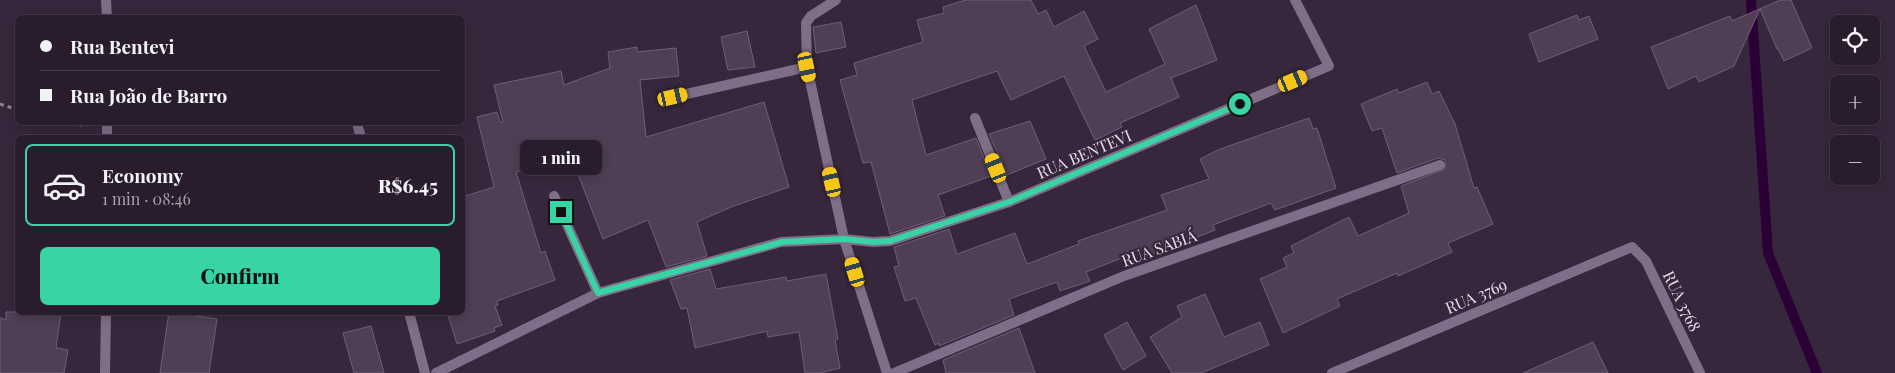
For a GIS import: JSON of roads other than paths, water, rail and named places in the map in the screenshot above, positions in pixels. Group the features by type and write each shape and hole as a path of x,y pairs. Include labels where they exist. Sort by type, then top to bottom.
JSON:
{"street":[{"path":"106,0 106,15"},
{"path":"836,0 811,16 806,23 807,67 844,239 887,373"},
{"name":"RUA BENTEVI","path":"436,373 598,293 782,242 844,239 873,242 890,241 1009,202 1329,66 1296,0"},
{"path":"673,97 807,67"},
{"path":"975,118 1009,202"},
{"name":"RUA SABIÁ","path":"894,373 1124,276 1440,165"},
{"path":"554,196 598,293"},
{"name":"RUA 3769","path":"1332,373 1632,247"},
{"name":"RUA 3768","path":"1632,247 1646,261 1700,373"},
{"path":"106,315 106,373"},
{"path":"410,315 425,373"}],"waterway":[{"path":"1751,0 1768,253 1817,373"}]}
